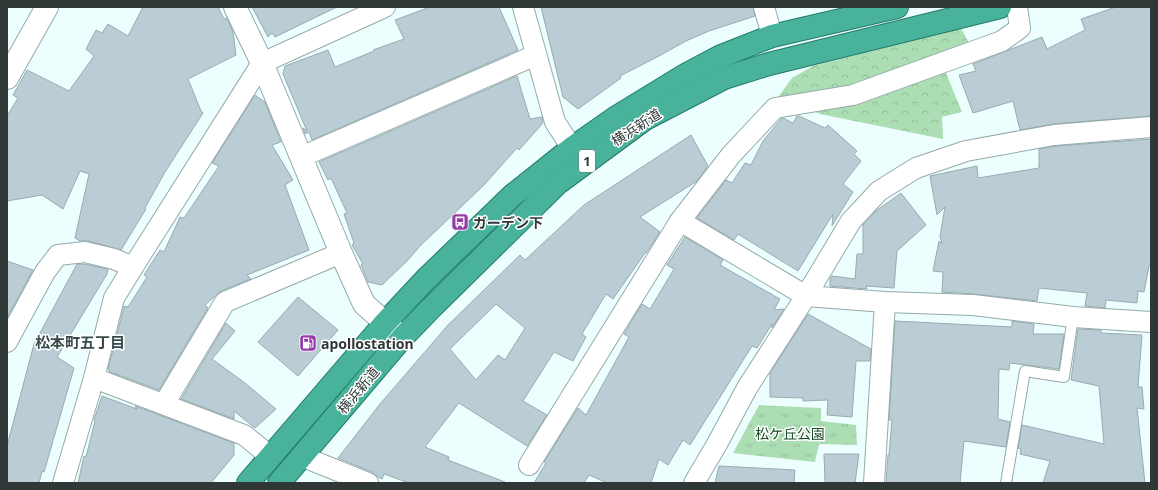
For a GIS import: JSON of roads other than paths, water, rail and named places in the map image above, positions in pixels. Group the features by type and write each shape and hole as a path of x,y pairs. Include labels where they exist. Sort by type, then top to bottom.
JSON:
{"highway":[{"name":"横浜新道","path":"248,483 385,322 426,279 514,195 572,148 615,118 687,74 719,57 772,36 897,7"},
{"name":"横浜新道","path":"279,483 402,338 558,183 645,119 724,78 768,64 1000,7"}],"street":[{"path":"7,78 47,7"},
{"path":"235,7 262,64 341,253 364,304 402,338"},
{"path":"63,483 94,378 114,298 132,267 262,64 385,7"},
{"path":"523,7 555,122 572,148"},
{"path":"764,7 772,36"},
{"path":"529,465 680,221 731,155 775,108 853,95 1002,41 1020,28 1017,7"},
{"path":"301,157 536,55"},
{"path":"694,483 747,388 806,296 851,221 879,191 916,168 966,151 1054,135 1151,126"},
{"path":"680,221 806,296 885,302 974,305 1073,318 1151,322"},
{"path":"7,342 45,272 58,254 85,252 114,259 132,267"},
{"path":"164,404 225,302 341,253"},
{"path":"874,483 885,302"},
{"path":"94,378 244,435 270,456"},
{"path":"301,456 368,483"}],"lane":[{"path":"1006,483 1025,371 1064,376 1073,318"}],"place":[{"name":"ガーデン下","path":"460,222"},
{"name":"apollostation","path":"308,343"}],"district":[{"name":"松本町五丁目","path":"80,342"}],"park label":[{"name":"松ケ丘公園","path":"790,433"}]}
